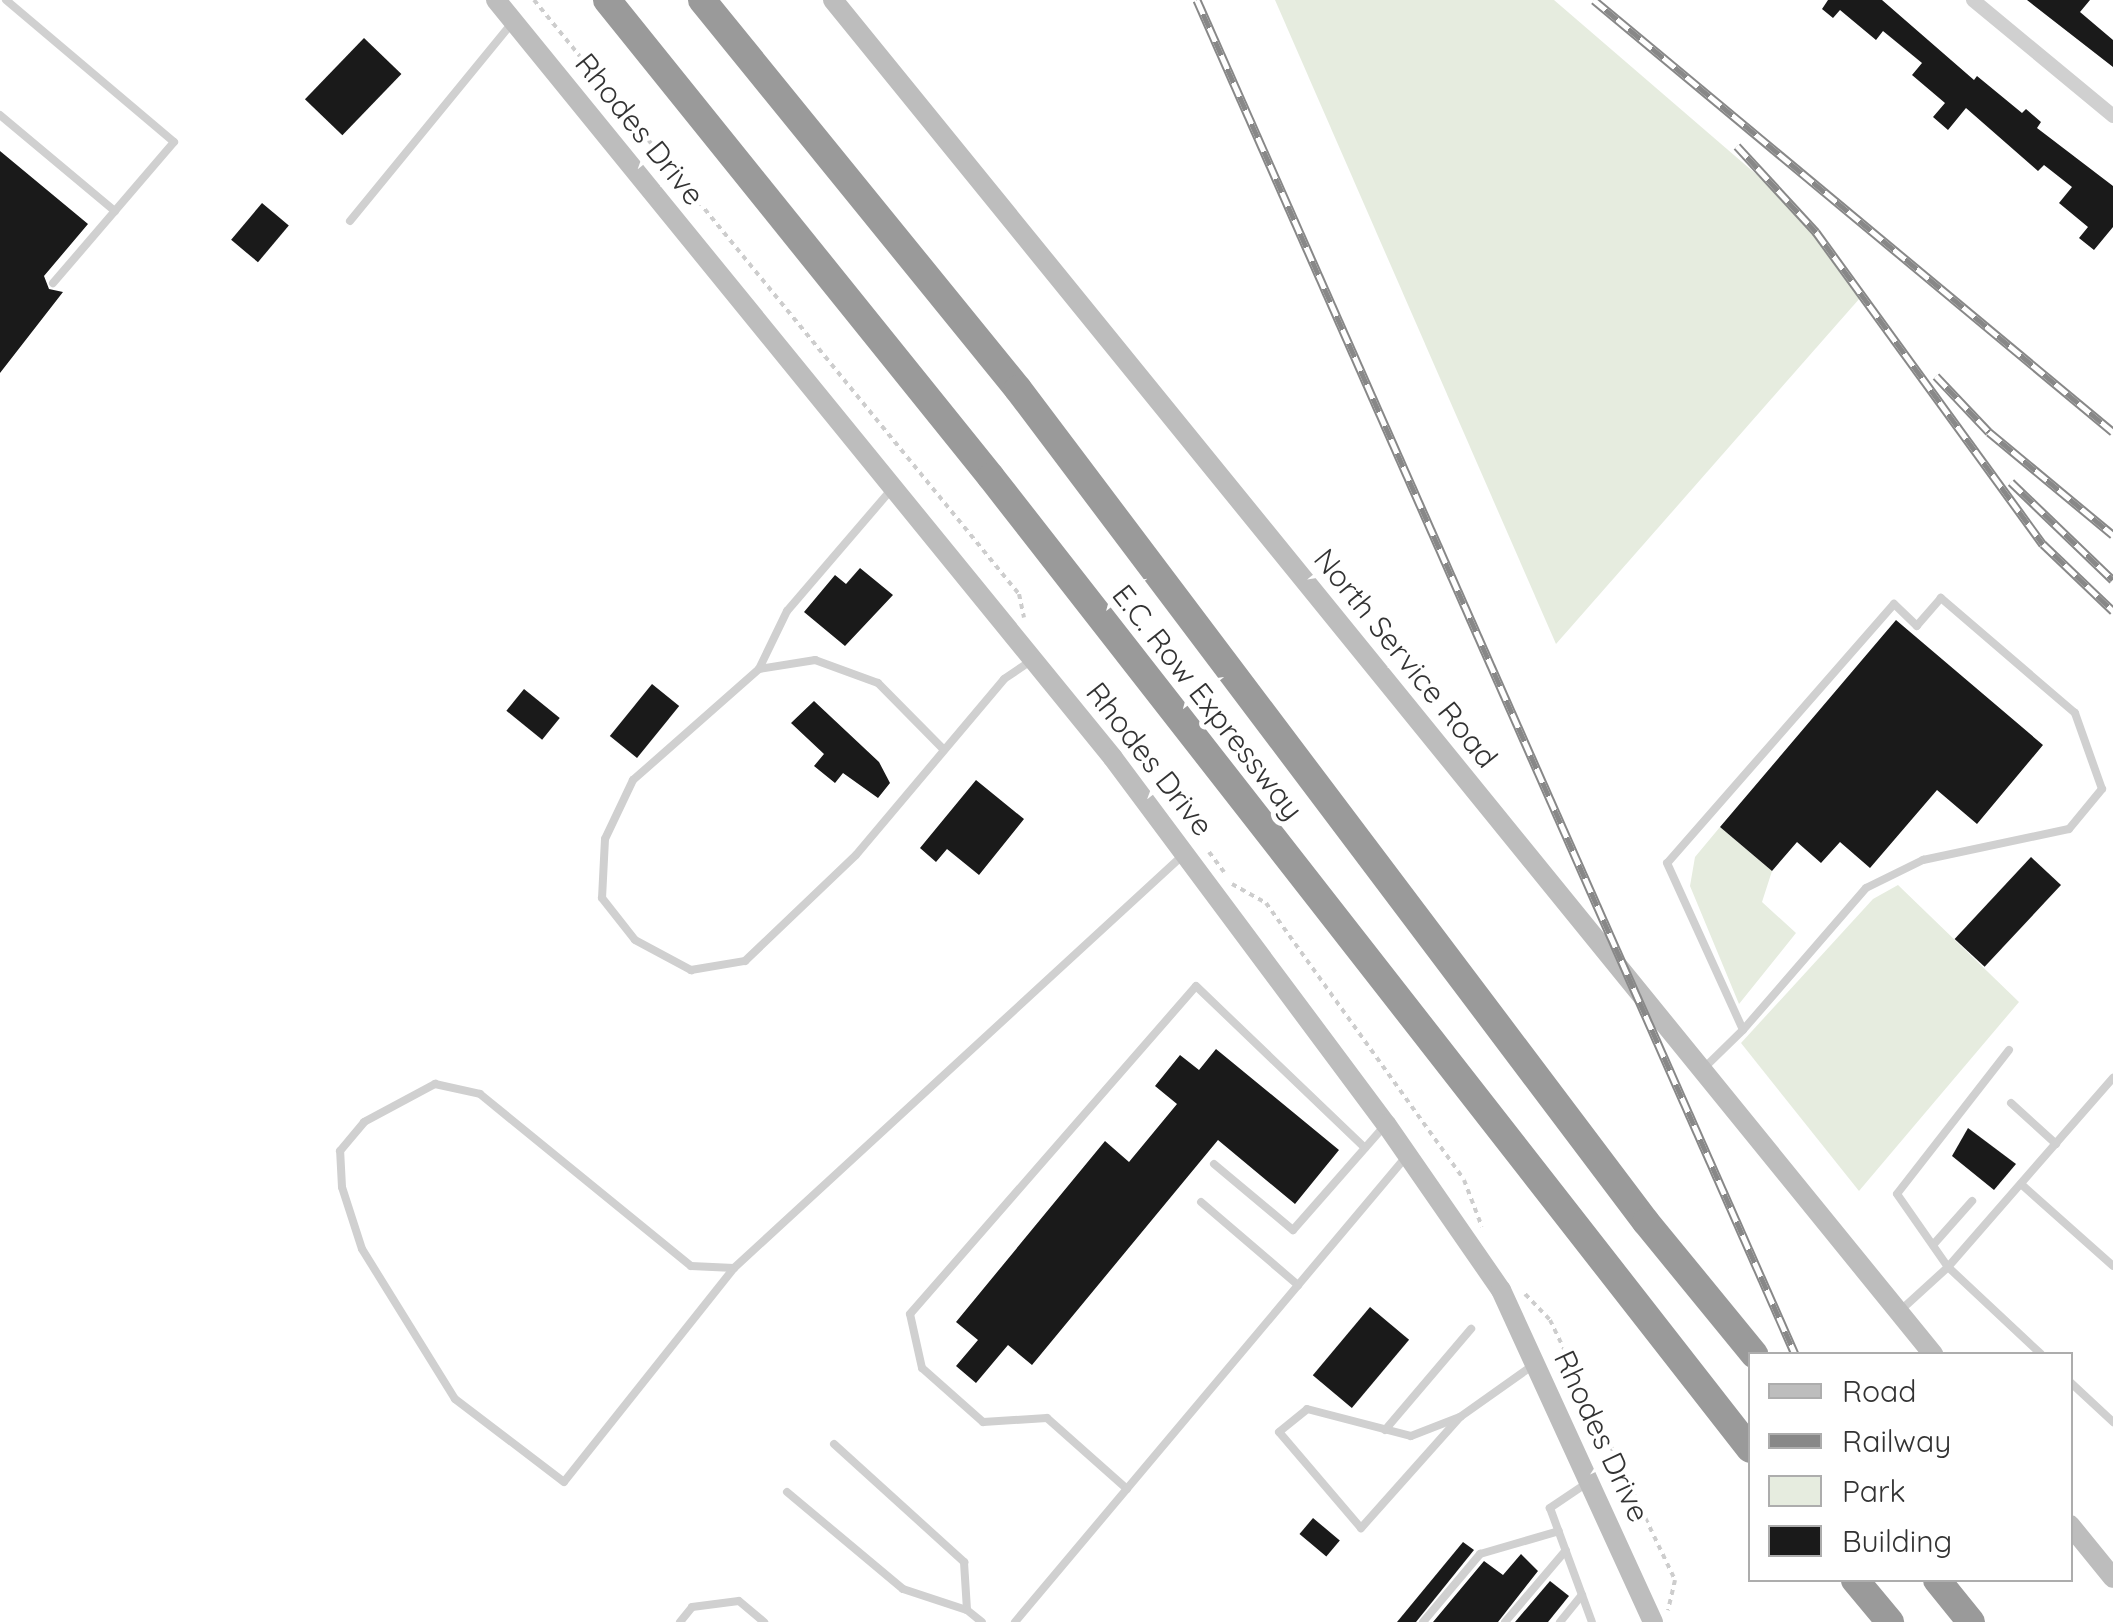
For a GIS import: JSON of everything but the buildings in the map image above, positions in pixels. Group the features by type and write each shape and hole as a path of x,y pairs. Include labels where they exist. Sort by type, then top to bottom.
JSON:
{"highway":[{"name":"E.C. Row Expressway","path":"607,0 1003,493 1748,1446"},
{"name":"E.C. Row Expressway","path":"702,0 1018,388 1646,1222 1752,1352"},
{"path":"1858,1582 1890,1622"},
{"path":"1939,1582 1971,1622"}],"street":[{"name":"Rhodes Drive","path":"496,0 1186,853 1386,1124 1501,1290 1653,1622"},
{"name":"North Service Road","path":"832,0 1931,1352"},
{"path":"1974,0 2113,116"},
{"path":"2073,1529 2113,1578"}],"lane":[{"path":"6,0 174,142 53,283"},
{"path":"350,222 513,22"},
{"path":"0,114 115,210"},
{"path":"893,487 787,611 759,670 633,780 605,839 602,898 635,940 691,970 744,961 856,855 1004,679 1033,660"},
{"path":"1702,1070 1744,1030 1866,888 1923,860 2069,829 2102,789 2075,714 1941,598 1917,626 1894,604 1667,863 1744,1030"},
{"path":"759,670 815,660 878,682 944,750"},
{"path":"734,1268 691,1266 480,1094 435,1084 364,1122 340,1151 342,1186 362,1249 455,1399 564,1482 734,1268 1186,853"},
{"path":"1127,1489 1047,1418 982,1422 922,1368 910,1314 1196,986 1365,1148"},
{"path":"2008,1050 1897,1194 1948,1268 2039,1352"},
{"path":"1899,1313 1948,1268 2113,1078"},
{"path":"2011,1103 2056,1144"},
{"path":"1214,1164 1294,1230 1386,1124"},
{"path":"1015,1622 1407,1155"},
{"path":"2021,1184 2113,1266"},
{"path":"1201,1202 1298,1285"},
{"path":"1934,1245 1972,1202"},
{"path":"1385,1430 1470,1329"},
{"path":"1460,1417 1411,1436 1307,1408 1279,1432 1361,1528 1460,1417 1536,1364"},
{"path":"2073,1385 2113,1422"},
{"path":"834,1444 964,1562 966,1610"},
{"path":"1591,1481 1550,1508 1592,1622"},
{"path":"786,1492 902,1589 966,1610 982,1622"},
{"path":"1423,1622 1480,1554 1559,1530"},
{"path":"1506,1622 1566,1550"},
{"path":"1560,1622 1582,1595"},
{"path":"680,1622 692,1607 739,1602 764,1622"}],"path":[{"path":"534,0 1019,594 1024,620"}],"green space":[{"path":"1275,0 1554,0 1800,212 1860,298 1556,644"},
{"path":"1720,827 1772,871 1762,902 1796,933 1739,1004 1690,886 1695,857"},
{"path":"1898,885 2019,1002 1859,1191 1741,1043 1873,899"}],"railway":[{"path":"1197,0 1794,1352"},
{"path":"1594,0 2113,432"},
{"path":"1737,146 1816,232 2043,544 2113,611"},
{"path":"1936,376 1989,432 2113,535"},
{"path":"2011,482 2113,580"}]}
